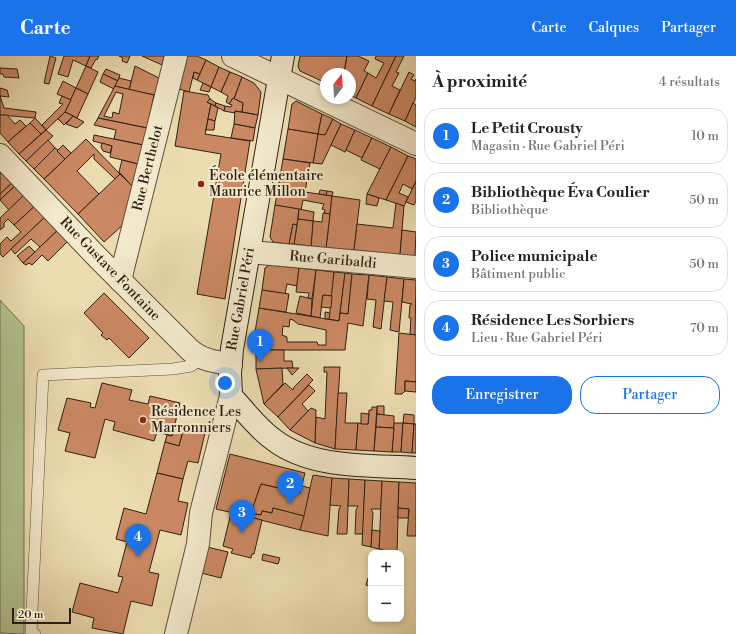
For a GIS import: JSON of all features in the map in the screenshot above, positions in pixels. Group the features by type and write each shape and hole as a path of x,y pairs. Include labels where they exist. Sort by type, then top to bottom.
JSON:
{"street":[{"name":"Rue Berthelot","path":"120,280 176,56"},
{"path":"233,56 416,144"},
{"name":"Rue Gabriel Péri","path":"176,634 198,544 202,513 231,396 231,364 235,334 283,56"},
{"name":"Rue Gustave Fontaine","path":"0,155 120,280 194,354 215,362 231,364"},
{"name":"Rue Garibaldi","path":"250,252 416,267"},
{"path":"231,396 272,439 280,445 301,455 338,463 416,468"}],"lane":[{"path":"35,634 31,633 42,375 173,369 191,366 203,358"}],"green space":[{"path":"0,300 24,326 24,634 0,633"}],"building":[{"path":"50,56 56,58 49,84 44,83"},
{"path":"64,56 90,56 86,66 73,60 68,77 58,74"},
{"path":"90,56 99,56 91,68 86,66"},
{"path":"119,56 130,56 127,63 122,61 123,58"},
{"path":"142,56 164,56 162,65"},
{"path":"187,56 197,56 206,60 200,74 194,72 189,92 179,89"},
{"path":"300,56 347,56 345,68 320,68 320,80 300,71 298,66"},
{"path":"347,56 358,56 369,61 364,71 368,73 356,98 356,68 345,68"},
{"path":"376,56 396,56 372,106 356,98 368,73 376,78 384,63 375,59"},
{"path":"396,56 404,56 396,72 399,73 392,86 400,90 389,114 372,106"},
{"path":"206,60 219,67 211,87 197,80"},
{"path":"86,66 98,72 88,94 76,88"},
{"path":"135,66 159,78 155,95 129,90"},
{"path":"219,67 230,72 221,92 211,87"},
{"path":"0,68 17,69 19,78 4,77 3,74 0,74"},
{"path":"106,69 120,75 118,81 103,74"},
{"path":"194,72 200,74 197,80 193,78"},
{"path":"230,72 242,77 234,99 233,98 229,104 226,102 228,96 221,92"},
{"path":"409,72 414,75 411,79 415,81 416,79 416,97 405,121 389,114"},
{"path":"103,74 118,81 114,89 100,82"},
{"path":"242,77 254,83 261,92 258,115 242,112 243,103 234,99"},
{"path":"119,78 131,81 129,90 115,86"},
{"path":"63,81 76,88 71,100 57,94"},
{"path":"203,83 211,87 209,92 200,90"},
{"path":"115,86 154,95 147,128 98,118","holes":["116,92 123,94 119,114 113,112 112,118 104,116"]},
{"path":"0,88 7,90 9,97 0,96"},
{"path":"76,88 88,94 77,118 65,112"},
{"path":"184,91 208,95 210,99 207,102 211,104 205,134 250,141 225,299 197,294 221,154 175,146"},
{"path":"0,96 4,108 36,112 35,118 0,115"},
{"path":"62,96 71,100 65,112 46,130 42,125 63,104 59,103"},
{"path":"233,98 243,103 242,112 235,111 235,113 224,111 225,106 231,107 232,105 229,104"},
{"path":"210,99 216,103 215,106 207,102"},
{"path":"296,101 322,114 318,134 288,129 292,104"},
{"path":"216,103 225,106 224,111 215,106"},
{"path":"413,103 416,105 416,127 405,121"},
{"path":"211,104 218,108 215,121 208,119"},
{"path":"235,111 258,115 255,128 234,124"},
{"path":"65,112 73,116 64,125 58,119"},
{"path":"322,114 333,119 325,135 318,134"},
{"path":"0,115 7,115 15,124 20,120 26,126 8,142 0,133"},
{"path":"73,116 84,122 77,128 66,124"},
{"path":"35,118 46,130 41,134 30,123"},
{"path":"98,118 147,128 143,145 114,139 116,130 94,125"},
{"path":"208,119 215,121 214,130 206,130"},
{"path":"333,119 341,124 322,164 313,163 318,134 325,135"},
{"path":"30,123 41,134 19,154 8,142"},
{"path":"234,124 255,128 253,141 231,138"},
{"path":"341,124 355,130 345,152 331,145"},
{"path":"288,129 318,134 313,163 283,159"},
{"path":"46,130 53,136 26,161 19,154"},
{"path":"355,130 372,138 362,158 346,150"},
{"path":"94,135 143,145 138,164 110,157 112,146 93,141"},
{"path":"372,138 391,147 380,169 361,160"},
{"path":"86,139 120,174 115,179 94,159 94,154 77,171 99,194 78,214 44,179"},
{"path":"48,140 55,148 34,169 26,161"},
{"path":"102,143 112,146 110,153 103,151 101,147"},
{"path":"63,145 71,153 65,159 57,151"},
{"path":"391,147 408,156 386,200 367,194"},
{"path":"55,148 65,159 44,179 34,169"},
{"path":"408,156 416,159 416,181 412,189 403,184 399,193 408,197 404,206 386,200"},
{"path":"283,159 310,163 305,192 278,188"},
{"path":"122,160 138,164 133,187 119,172"},
{"path":"3,171 13,182 0,194 0,174"},
{"path":"120,174 133,187 125,223 104,242 78,214"},
{"path":"416,181 416,201 414,205 406,202"},
{"path":"13,182 16,185 0,200 0,194"},
{"path":"16,185 25,194 9,210 0,200"},
{"path":"278,188 332,196 330,214 324,213 325,210 322,209 324,204 303,200 301,210 275,205"},
{"path":"320,190 327,191 326,195 319,194"},
{"path":"327,191 333,192 332,196 326,195"},
{"path":"25,194 36,205 14,225 8,219 4,223 4,227 0,230 0,218"},
{"path":"367,194 379,198 377,206 366,204"},
{"path":"332,196 360,200 354,250 326,248"},
{"path":"396,203 404,206 400,255 354,250 357,224 393,228"},
{"path":"36,205 46,216 3,257 0,254 0,244 7,237 11,241 21,232 14,225"},
{"path":"275,205 299,209 297,225 293,224 289,244 273,242 270,237"},
{"path":"299,209 314,212 313,221 298,219"},
{"path":"323,213 330,214 326,248 311,246 313,221 322,222"},
{"path":"46,216 59,229 40,247 31,239 15,254 11,249"},
{"path":"298,219 313,221 311,246 294,244"},
{"path":"293,224 297,225 294,244 289,244"},
{"path":"59,229 69,240 48,261 42,255 32,265 29,263 26,265 23,263"},
{"path":"402,230 416,232 415,256 400,255"},
{"path":"29,246 35,252 23,263 17,256"},
{"path":"269,265 299,268 297,286 287,284 285,294 262,290 265,268"},
{"path":"299,268 316,270 312,299 308,298 309,293 296,292"},
{"path":"316,270 334,272 332,296 323,295 320,318 311,316"},
{"path":"334,272 345,273 339,321 329,319"},
{"path":"345,273 352,274 348,314 340,313"},
{"path":"352,274 369,275 363,326 348,323 345,350 256,350 255,332 259,308 339,321 340,313 348,314","holes":["290,319 298,324 326,330 326,345 318,345 317,342 287,342 287,337 282,335 283,326 289,327"]},
{"path":"369,275 387,277 381,329 373,327 376,300 367,299"},
{"path":"387,277 404,279 399,332 390,330 393,302 384,301"},
{"path":"404,279 416,280 415,335 410,334 411,318 409,318 410,305 412,304 402,302"},
{"path":"262,290 289,294 286,312 259,308"},
{"path":"104,293 149,338 129,358 109,338 107,340 101,335 103,333 84,313"},
{"path":"323,295 332,296 331,308 321,307"},
{"path":"300,296 312,299 311,316 296,313"},
{"path":"325,312 330,313 329,319 325,319"},
{"path":"399,333 416,335 416,382 405,381 405,391 402,394 395,394"},
{"path":"256,350 284,350 284,361 292,361 293,368 256,369"},
{"path":"324,367 340,367 335,449 315,443 316,417 325,419 327,372 324,372"},
{"path":"282,368 283,384 264,404 256,369"},
{"path":"287,368 299,368 292,375"},
{"path":"307,374 313,380 278,417 264,404 285,383 293,390 294,387"},
{"path":"405,381 416,382 416,392 405,391"},
{"name":"Résidence Les Marronniers","path":"102,383 132,390 129,400 148,404 150,396 180,403 172,436 157,432 154,441 113,430 115,422 105,419 95,458 65,451 70,433 58,430 67,398 91,403 90,407 95,408"},
{"path":"309,385 315,391 302,404 308,411 290,430 278,417"},
{"path":"338,393 347,393 345,423 358,423 356,450 335,449"},
{"path":"377,406 384,406 384,415 377,414"},
{"path":"372,407 377,407 374,451 356,450 358,423 368,424 369,410 372,410"},
{"path":"311,408 316,410 315,443 290,430"},
{"path":"361,413 369,414 368,424 361,424"},
{"path":"377,414 394,416 394,428 376,427"},
{"path":"404,414 414,415 414,424 403,423"},
{"path":"394,423 403,423 401,452 392,452"},
{"path":"403,423 414,424 412,453 401,452"},
{"path":"414,424 416,424 416,453 412,453"},
{"path":"175,426 184,428 179,446 165,442 167,435 172,436"},
{"path":"376,427 394,428 392,452 374,451"},
{"path":"184,428 205,433 198,463 188,461 183,479 157,473 165,442 179,446"},
{"path":"230,454 305,473 300,493 261,484 251,513 248,512 246,516 216,509"},
{"path":"157,473 183,479 178,501 188,503 181,535 160,530 149,572 159,574 152,606 131,601 123,634 92,628 94,618 72,612 80,583 118,593 123,577 118,576 127,542 116,539 124,508 146,514"},
{"path":"313,475 332,478 328,536 300,530"},
{"path":"332,478 349,479 347,534 337,534 339,509 341,506 330,505"},
{"path":"349,479 365,480 363,534 355,534 356,510 358,506 348,506"},
{"path":"365,480 382,481 381,509 371,509 373,513 371,547 362,545"},
{"path":"382,481 399,482 397,550 379,549"},
{"path":"399,482 416,483 416,536 407,536 409,509 398,508"},
{"path":"261,484 300,493 302,486 310,488 304,516 273,508 272,513 262,511 261,515 254,514 253,518 246,516 248,512 251,513"},
{"path":"273,508 304,516 300,530 253,518 254,514 261,515 262,511 272,513"},
{"path":"398,508 409,509 408,518 398,518"},
{"path":"231,513 262,520 254,554 252,554 251,558 231,553 233,549 223,546"},
{"path":"372,530 380,531 379,549 371,547"},
{"path":"207,547 228,552 221,578 201,573"},
{"path":"263,554 280,558 278,564 262,560"}],"place":[{"name":"École élémentaire Maurice Millon","path":"201,184"},
{"name":"Le Petit Crousty","path":"260,362"},
{"name":"Résidence Les Marronniers","path":"143,420"},
{"name":"Bibliothèque Éva Coulier","path":"290,504"},
{"name":"Police municipale","path":"242,533"},
{"name":"Résidence Les Sorbiers","path":"138,557"}]}
